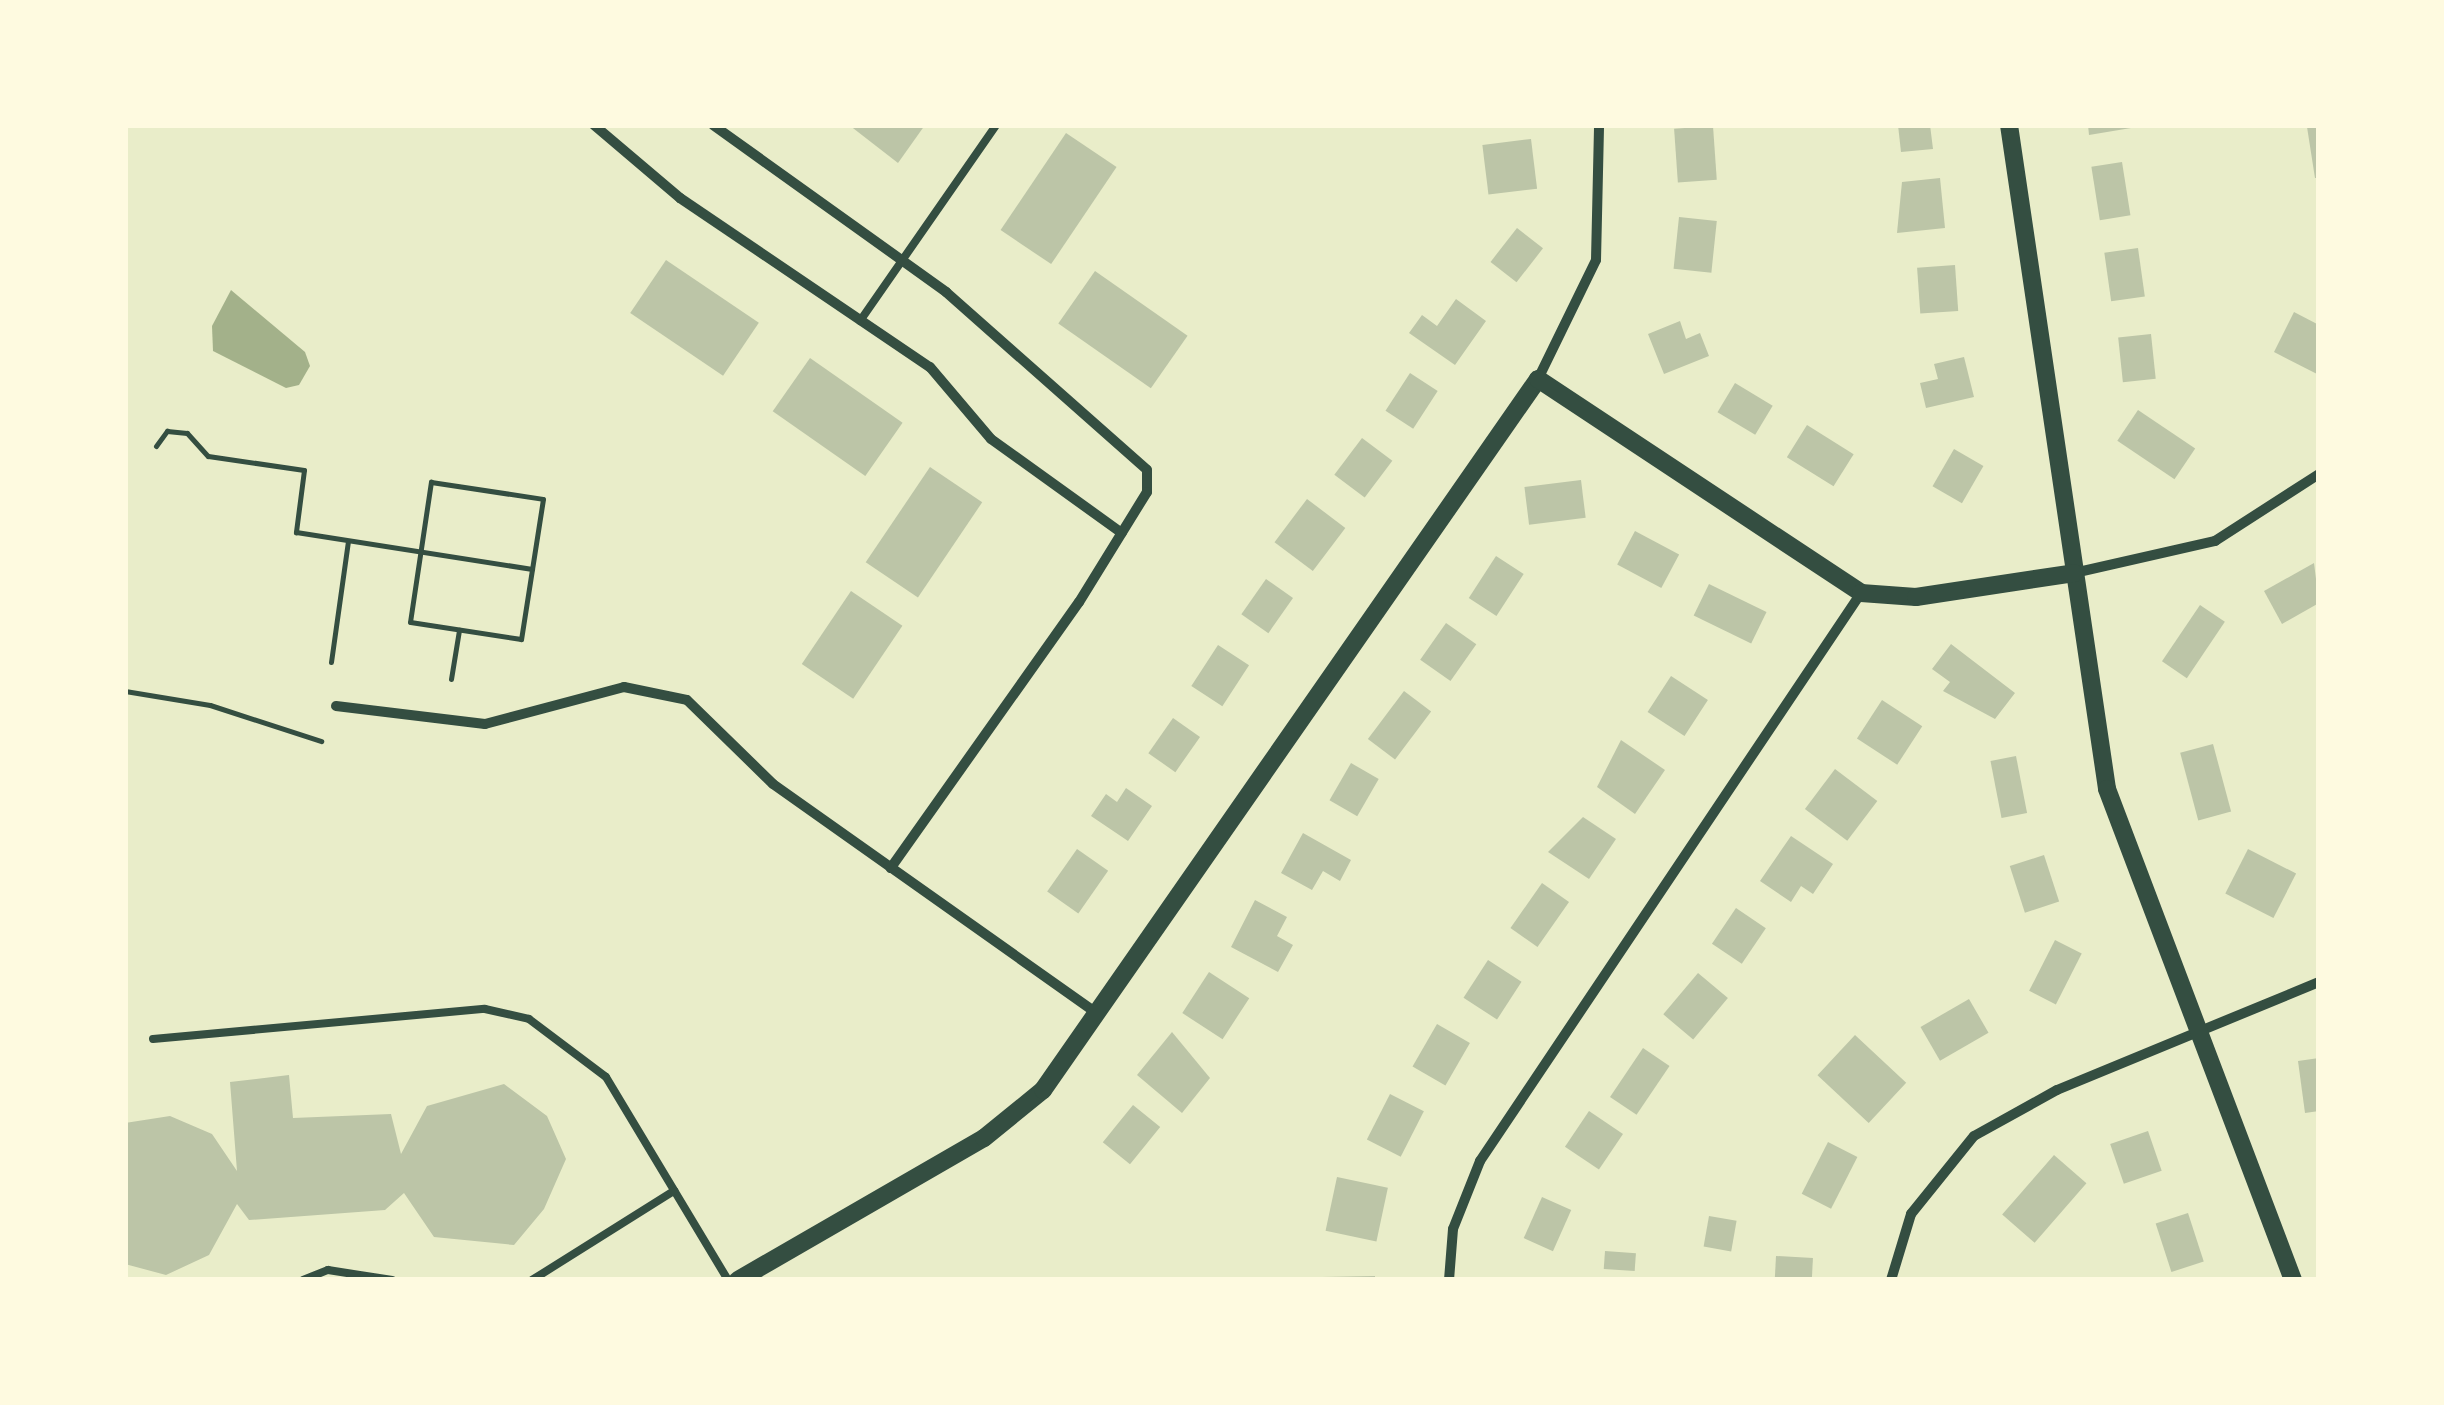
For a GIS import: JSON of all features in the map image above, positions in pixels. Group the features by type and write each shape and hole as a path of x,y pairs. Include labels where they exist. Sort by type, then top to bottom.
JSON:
{"street":[{"path":"594,125 680,198 948,384 991,439 1122,533"},
{"path":"713,125 901,261 1140,457 1147,492 891,868"},
{"path":"738,1280 1018,1113 1098,1013 1538,378 1596,260 1599,125"},
{"path":"2009,125 2107,789 2194,1032 2293,1280"},
{"path":"1538,378 1860,594 1916,597 2074,573 2215,541 2319,474"},
{"path":"1449,1280 1454,1229 1480,1160 1860,594"},
{"path":"336,706 485,724 611,689 662,692 709,712 765,776 1098,1013"},
{"path":"1891,1280 1911,1214 1974,1136 2194,1032 2319,982"}],"lane":[{"path":"860,321 996,125"},
{"path":"153,1039 485,1009 529,1019 606,1077 728,1280"},
{"path":"532,1280 674,1191"},
{"path":"303,1280 328,1270 392,1280"}],"path":[{"path":"156,446 167,431 188,433 208,456 304,470 296,532 532,569"},
{"path":"431,482 543,498 532,569 521,639 410,622 431,482"},
{"path":"332,662 348,540"},
{"path":"450,679 459,630"},
{"path":"125,691 210,705 321,741"}],"shaded area":[{"path":"231,290 305,352 310,366 299,385 286,388 213,351 212,326"}],"building":[{"path":"849,125 925,125 898,163"},
{"path":"1898,125 1930,125 1933,149 1901,152"},
{"path":"2088,125 2137,125 2137,127 2089,135"},
{"path":"2319,125 2319,178 2315,178 2307,127"},
{"path":"1713,126 1717,180 1678,183 1674,129"},
{"path":"1066,133 1117,167 1051,264 1001,230"},
{"path":"1531,139 1537,189 1488,195 1482,145"},
{"path":"2122,162 2130,215 2100,220 2091,167"},
{"path":"1940,178 1945,228 1897,233 1902,182"},
{"path":"1679,217 1717,221 1711,273 1674,269"},
{"path":"1517,228 1543,248 1517,282 1491,262"},
{"path":"2138,248 2145,297 2111,301 2104,253"},
{"path":"666,260 759,323 723,376 630,313"},
{"path":"1955,265 1958,311 1920,314 1917,268"},
{"path":"1095,271 1188,336 1151,388 1058,323"},
{"path":"1456,299 1486,321 1455,365 1409,333 1422,315 1437,326"},
{"path":"2294,312 2319,325 2319,375 2274,352"},
{"path":"1680,321 1686,339 1700,333 1709,356 1664,374 1648,334"},
{"path":"2151,334 2156,379 2123,382 2118,337"},
{"path":"1964,357 1974,397 1926,408 1920,383 1938,379 1934,364"},
{"path":"810,358 903,423 865,476 773,411"},
{"path":"1410,373 1438,391 1413,429 1385,411"},
{"path":"1735,383 1773,406 1755,435 1717,412"},
{"path":"2138,410 2195,449 2175,479 2117,441"},
{"path":"1807,425 1854,454 1834,486 1787,457"},
{"path":"1362,438 1392,461 1365,498 1334,475"},
{"path":"1954,449 1983,466 1962,503 1932,486"},
{"path":"930,467 982,502 918,598 866,562"},
{"path":"1581,480 1586,518 1529,525 1524,487"},
{"path":"1307,499 1345,528 1313,571 1275,542"},
{"path":"1635,531 1679,554 1661,588 1617,565"},
{"path":"1496,556 1524,574 1496,616 1469,598"},
{"path":"2314,563 2319,603 2282,624 2264,591"},
{"path":"1266,579 1293,598 1268,633 1241,614"},
{"path":"1709,584 1767,612 1751,644 1694,615"},
{"path":"851,591 902,626 853,699 802,664"},
{"path":"2200,605 2225,622 2187,678 2162,661"},
{"path":"1446,623 1476,644 1450,681 1420,660"},
{"path":"1951,644 2015,693 1995,719 1943,691 1950,682 1932,669"},
{"path":"1218,645 1249,665 1222,706 1191,686"},
{"path":"1671,676 1708,700 1684,736 1648,712"},
{"path":"1404,691 1431,711 1395,759 1368,739"},
{"path":"1882,700 1922,726 1897,765 1857,739"},
{"path":"1173,718 1200,737 1175,772 1148,753"},
{"path":"1621,740 1665,770 1635,814 1597,787"},
{"path":"2213,744 2231,812 2198,820 2180,753"},
{"path":"2016,756 2027,813 2002,818 1990,761"},
{"path":"1351,763 1379,779 1357,816 1330,800"},
{"path":"1835,769 1877,801 1847,841 1805,809"},
{"path":"1126,788 1152,806 1128,841 1091,816 1106,794 1117,802"},
{"path":"1583,817 1616,839 1589,879 1548,852"},
{"path":"1303,833 1351,860 1340,881 1323,871 1312,890 1281,873"},
{"path":"1791,836 1833,864 1813,894 1801,886 1791,902 1760,881"},
{"path":"1077,849 1108,871 1078,913 1047,892"},
{"path":"2248,849 2296,874 2273,918 2225,894"},
{"path":"2044,855 2059,902 2025,913 2010,866"},
{"path":"1542,883 1569,902 1537,947 1510,928"},
{"path":"1255,900 1287,917 1277,936 1293,945 1278,972 1231,947"},
{"path":"1736,908 1766,928 1742,964 1712,944"},
{"path":"2055,940 2082,954 2056,1004 2029,991"},
{"path":"1488,960 1522,982 1497,1020 1463,998"},
{"path":"1209,972 1249,998 1223,1039 1182,1013"},
{"path":"1698,973 1728,998 1693,1039 1663,1014"},
{"path":"1969,999 1988,1033 1940,1061 1921,1027"},
{"path":"1437,1024 1470,1043 1445,1085 1412,1066"},
{"path":"1172,1032 1210,1078 1182,1113 1137,1075"},
{"path":"1855,1035 1906,1083 1869,1123 1817,1075"},
{"path":"1643,1048 1670,1066 1637,1115 1610,1097"},
{"path":"2319,1058 2319,1111 2305,1113 2298,1061"},
{"path":"289,1075 293,1118 391,1114 401,1154 427,1106 504,1084 547,1116 566,1159 544,1209 514,1245 434,1237 404,1193 385,1210 249,1220 237,1204 209,1255 166,1275 125,1264 125,1123 170,1116 212,1134 237,1171 230,1082"},
{"path":"1390,1094 1424,1111 1401,1157 1367,1139"},
{"path":"1133,1105 1160,1127 1130,1164 1103,1142"},
{"path":"1589,1111 1623,1134 1599,1170 1565,1147"},
{"path":"2148,1131 2162,1171 2124,1184 2110,1144"},
{"path":"1828,1142 1857,1157 1831,1209 1802,1194"},
{"path":"2054,1155 2086,1183 2035,1243 2002,1215"},
{"path":"1337,1177 1388,1188 1376,1242 1326,1231"},
{"path":"1542,1197 1571,1210 1553,1251 1524,1238"},
{"path":"2188,1213 2204,1262 2171,1272 2156,1224"},
{"path":"1709,1216 1737,1221 1731,1251 1704,1247"},
{"path":"1605,1251 1636,1253 1635,1271 1604,1269"},
{"path":"1776,1256 1813,1258 1812,1280 1775,1280"},
{"path":"1375,1276 1375,1280 1322,1280 1322,1277"}]}
